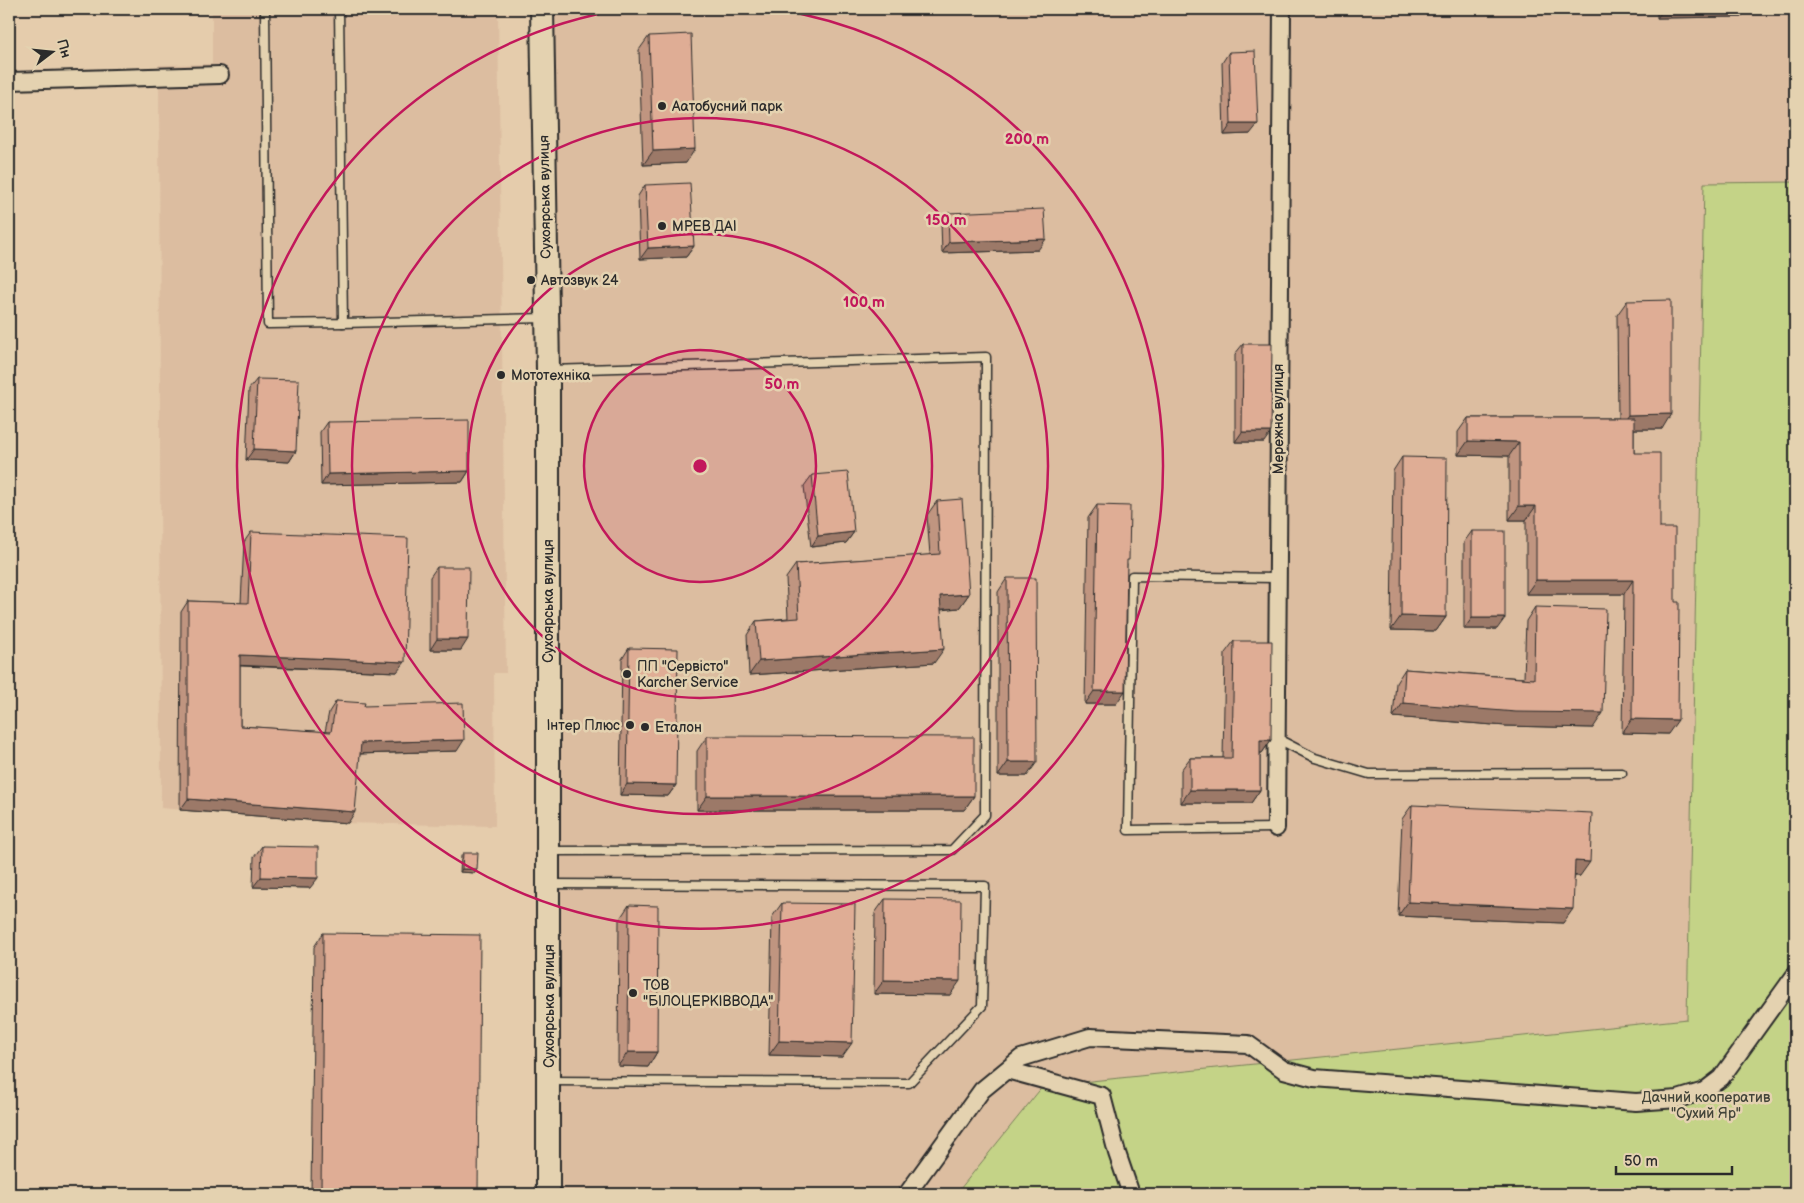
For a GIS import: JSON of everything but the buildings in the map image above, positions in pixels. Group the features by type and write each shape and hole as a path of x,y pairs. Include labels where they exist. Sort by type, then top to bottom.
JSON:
{"street":[{"name":"Сухоярська вулиця","path":"542,9 548,370 548,1194"},
{"name":"Мережна вулиця","path":"1276,828 1282,9"},
{"path":"9,81 220,75"},
{"path":"907,1194 982,1090 1021,1058 1090,1037 1248,1044 1284,1070 1314,1078 1636,1102 1678,1099 1704,1091 1721,1078 1795,975"},
{"path":"1007,1070 1102,1096 1117,1153 1132,1194"}],"lane":[{"path":"265,9 268,324 547,318"},
{"path":"339,9 343,323"},
{"path":"548,370 986,357 985,815 952,850 548,851"},
{"path":"1276,828 1128,830 1132,576 1277,578"},
{"path":"1276,738 1315,758 1370,774 1622,773"},
{"path":"548,884 986,886 982,1006 909,1083 549,1081"}],"shaded area":[{"path":"212,9 498,9 506,673 494,673 495,826 339,823 161,808 159,65 212,64"},
{"path":"542,9 1795,9 1795,182 1704,184 1687,1019 1043,1086 956,1194 548,1194"}],"green space":[{"name":"Дачний кооператив \"Сухий Яр\"","path":"1795,182 1795,1194 956,1194 1043,1086 1687,1019 1704,183"}],"place":[{"name":"Аатобусний парк","path":"662,106"},
{"name":"МРЕВ ДАІ","path":"662,226"},
{"name":"Автозвук 24","path":"531,280"},
{"name":"Мототехніка","path":"501,375"},
{"name":"ПП \"Сервісто\" Karcher Service","path":"627,674"},
{"name":"Інтер Плюс","path":"630,725"},
{"name":"Еталон","path":"645,727"},
{"name":"ТОВ \"БІЛОЦЕРКІВВОДА\"","path":"633,993"}]}
